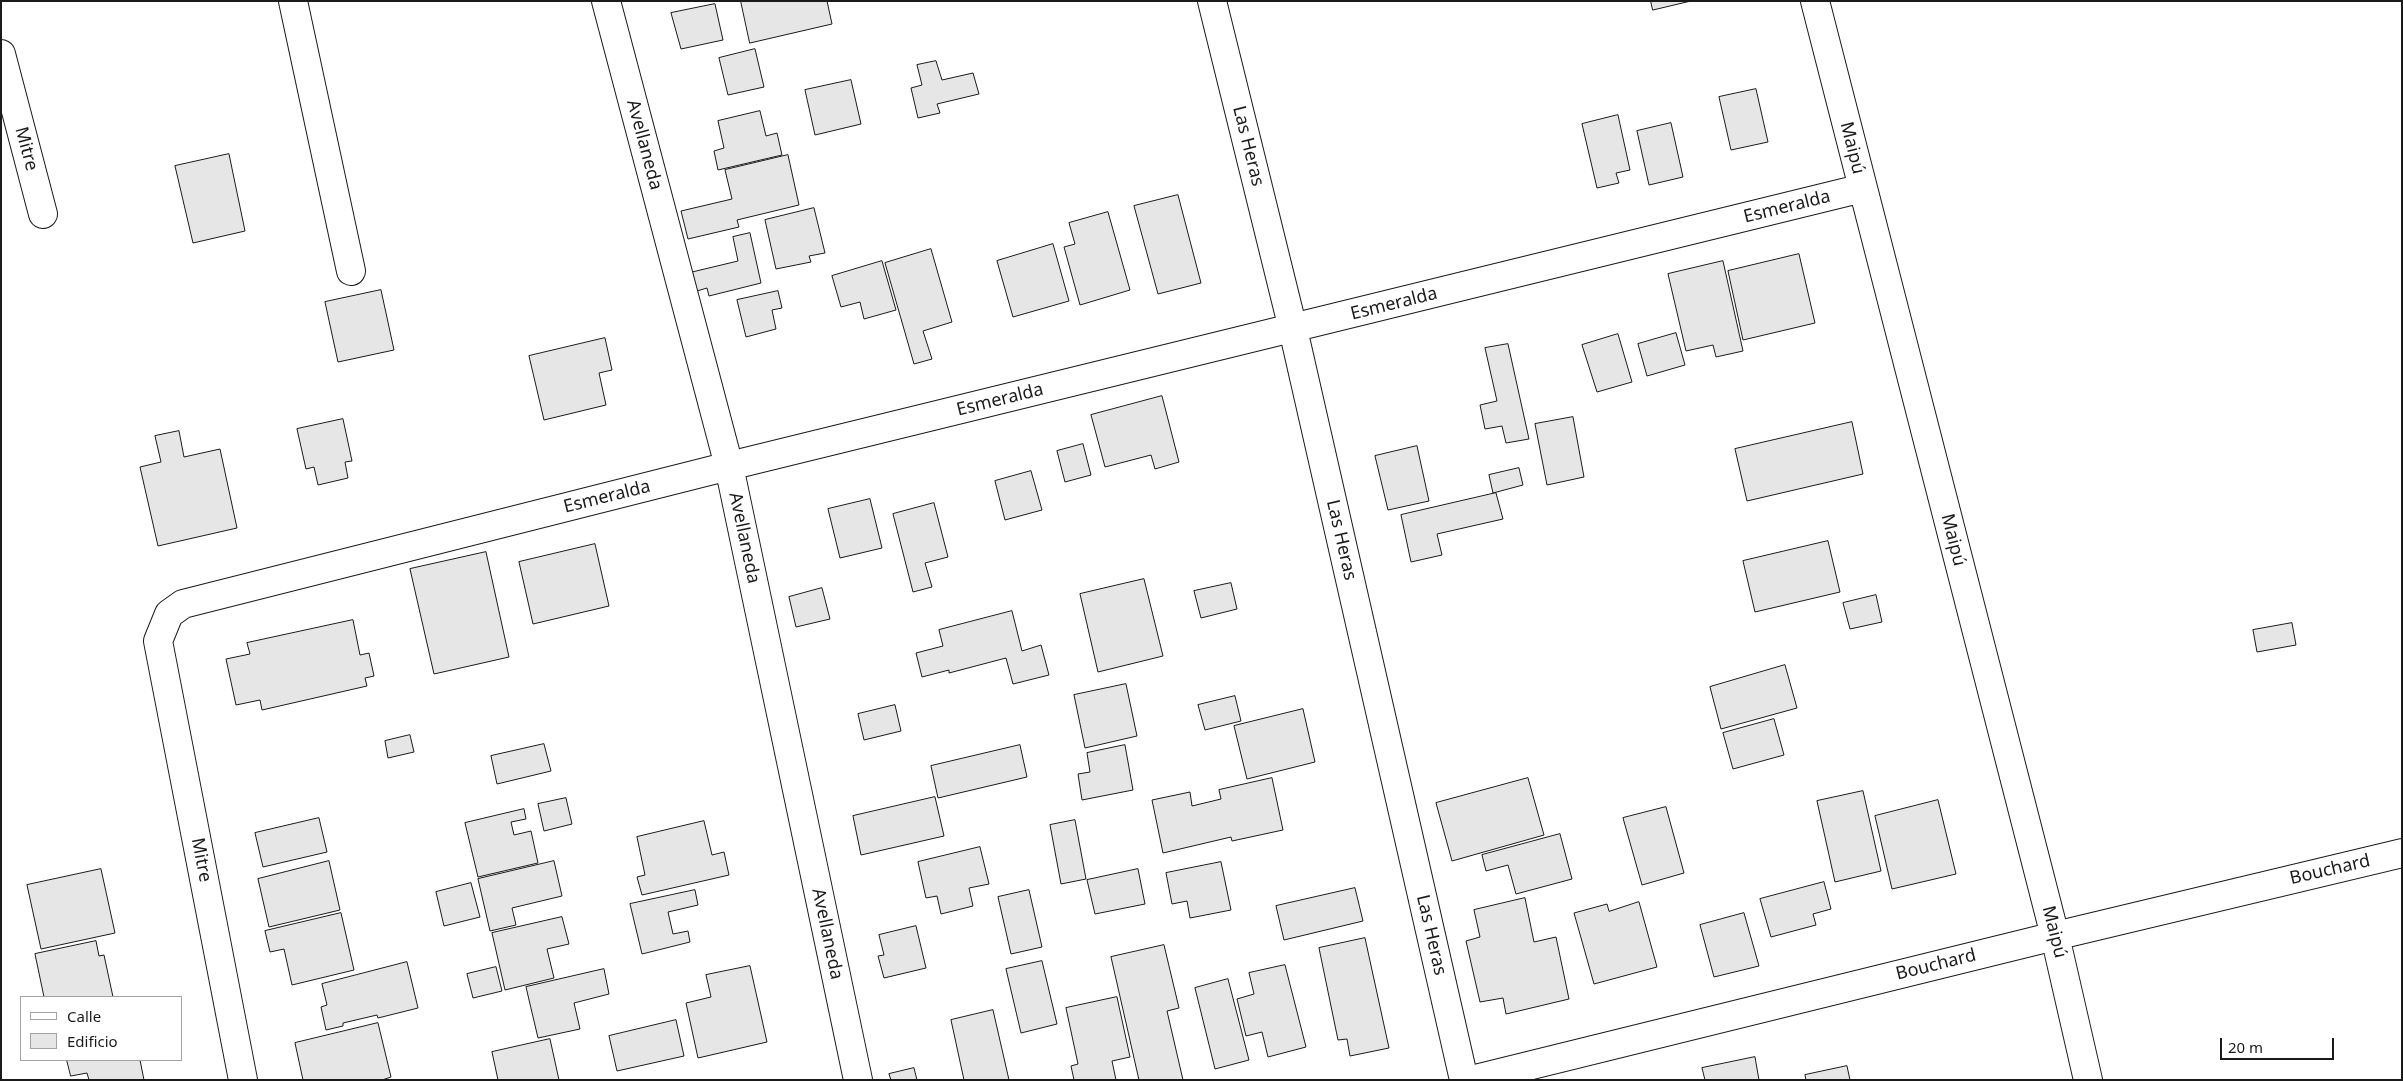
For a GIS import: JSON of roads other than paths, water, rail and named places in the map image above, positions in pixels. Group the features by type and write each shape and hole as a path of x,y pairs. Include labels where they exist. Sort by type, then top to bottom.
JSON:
{"street":[{"path":"293,1 352,271"},
{"name":"Avellaneda","path":"606,1 729,466 858,1080"},
{"name":"Las Heras","path":"1212,1 1293,329 1464,1080"},
{"name":"Maipú","path":"1815,1 2055,936 2088,1080"},
{"name":"Mitre","path":"1,54 43,214"},
{"name":"Esmeralda","path":"158,641 169,614 183,604 729,466 1863,188"},
{"name":"Mitre","path":"158,641 243,1080"},
{"name":"Bouchard","path":"1471,1080 2055,936 2402,854"}]}
